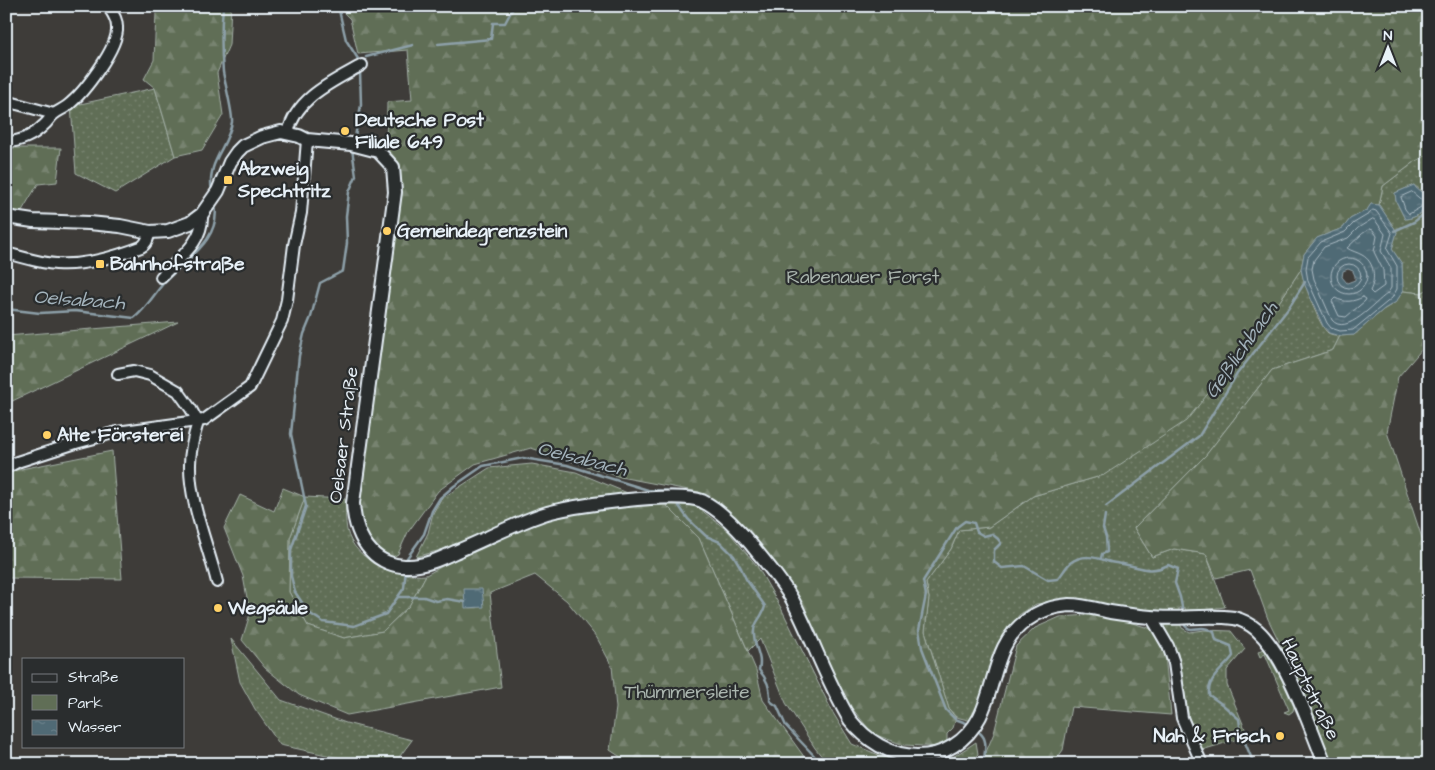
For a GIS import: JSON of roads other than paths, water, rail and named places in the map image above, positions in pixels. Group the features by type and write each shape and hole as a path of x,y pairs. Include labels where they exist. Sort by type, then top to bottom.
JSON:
{"main road":[{"name":"Oelsaer Straße","path":"6,217 33,221 120,226 150,232 168,231 186,225 202,214 213,198 232,157 243,146 273,133 288,133 308,140 354,144 378,151 393,167 395,192 353,503 353,515 361,538 375,555 385,561 406,566 426,564 540,515 561,508 677,497 702,501 738,529 779,578 793,601 843,709 859,732 884,749 910,756 937,754 960,742 975,727 985,707 998,660 1009,638 1027,619 1046,610 1070,605 1151,617"},
{"name":"Hauptstraße","path":"1151,617 1233,618 1248,623 1259,632 1276,653 1325,764"}],"street":[{"path":"6,142 13,142 39,130 54,114 71,103 88,83 116,39 118,28 116,18 108,6"},
{"path":"288,133 293,119 307,100 325,86 359,67"},
{"path":"6,101 54,114"},
{"path":"6,468 76,442 117,432 198,422 204,420 250,387 282,321 287,300 294,245 301,213 308,140"},
{"path":"161,277 196,240 202,224 202,214"},
{"path":"6,253 58,264 83,263 144,246 150,232"},
{"path":"118,374 134,371 150,375 178,391 198,422 193,439 190,465 195,508 210,553 217,582"},
{"path":"1151,617 1168,646 1174,662 1182,718 1202,764"}],"water":[{"path":"1414,185 1429,198 1427,206 1421,213 1405,219 1396,201 1395,193"},
{"path":"1371,204 1379,205 1397,232 1392,249 1402,264 1403,291 1396,302 1384,309 1354,335 1340,336 1329,333 1323,326 1304,283 1301,269 1304,254 1317,238 1343,228 1350,219 1367,210","holes":["1348,269 1353,271 1355,280 1347,283 1342,277 1343,271"]},
{"path":"464,589 482,589 484,607 465,608"}],"waterway":[{"name":"Oelsabach","path":"212,192 212,172 232,122 222,64 223,6"},
{"name":"Oelsabach","path":"338,6 346,40 360,62"},
{"path":"438,44 491,39 493,23 505,23 514,6"},
{"path":"366,57 413,45"},
{"name":"Oelsabach","path":"354,142 361,105 360,70"},
{"name":"Oelsabach","path":"352,149 356,176 349,192 346,216 347,243 343,271 320,283 299,356 291,434 306,506 291,550 291,576 295,592 309,613 323,622 354,626 386,614 404,588 406,569"},
{"name":"Oelsabach","path":"6,309 40,313 75,311 134,318 170,276 199,250 207,240 216,217 215,204"},
{"name":"Geßlichbach","path":"1394,231 1414,222 1429,210"},
{"name":"Geßlichbach","path":"1106,506 1199,436 1237,374 1288,309 1305,282"},
{"name":"Oelsabach","path":"407,561 407,558 424,534 432,511 440,498 483,466 523,458 567,465 648,490 675,491 676,495"},
{"name":"Oelsabach","path":"678,502 688,519 706,536 720,542 734,556 746,579 765,606 755,625 754,637 760,660 759,670 768,684 770,701 777,706 786,726 822,764"},
{"path":"1101,558 1102,554 1107,552 1103,528 1105,515"},
{"name":"Oelsabach","path":"969,724 955,719 946,710 922,648 919,630 926,595 923,581 957,527 965,521 974,523 977,532 984,536 992,534 998,539 1001,543 994,550 994,562 1002,568 1024,566 1048,580 1058,579 1070,563 1084,557 1098,558 1146,569 1156,569 1168,565 1178,569 1175,583 1183,612"},
{"path":"398,597 424,597 436,601 447,599 465,602"},
{"name":"Oelsabach","path":"1184,624 1190,629 1204,628 1210,630 1214,632 1216,640 1231,646 1233,656 1213,679 1209,695 1239,719 1241,733 1254,764"},
{"name":"Oelsabach","path":"975,764 981,757 984,759 985,742 980,733"}],"place":[{"name":"Deutsche Post Filiale 649","path":"345,131"},
{"name":"Abzweig Spechtritz","path":"228,180"},
{"name":"Gemeindegrenzstein","path":"387,231"},
{"name":"Bahnhofstraße","path":"100,264"},
{"name":"Alte Försterei","path":"47,435"},
{"name":"Wegsäule","path":"218,608"},
{"name":"Nah & Frisch","path":"1280,736"}],"park label":[{"name":"Rabenauer Forst","path":"863,277"},
{"name":"Thümmersleite","path":"687,692"}]}
